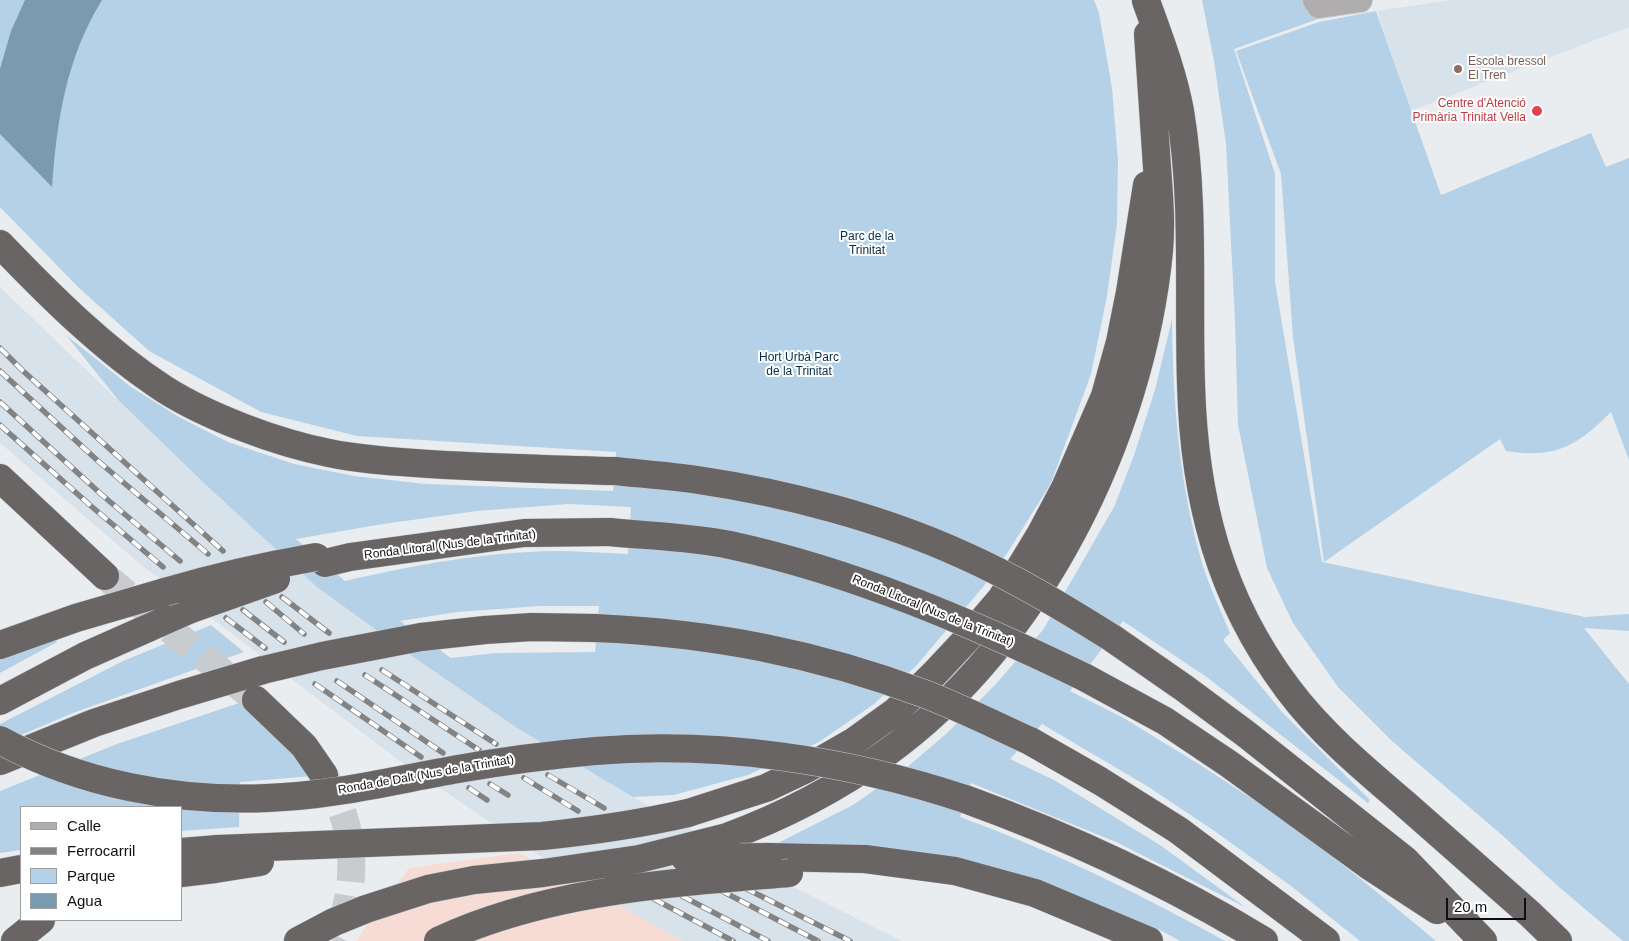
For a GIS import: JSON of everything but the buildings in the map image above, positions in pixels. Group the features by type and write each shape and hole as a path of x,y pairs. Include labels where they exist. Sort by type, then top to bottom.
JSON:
{"highway":[{"path":"298,941 334,922 428,888 474,880 544,873 639,859 727,837 767,822 810,801 886,754 923,724 991,655 1024,614 1086,506 1112,445 1138,369 1151,306 1159,252 1161,220 1146,0"},
{"path":"1146,0 1170,70 1180,110 1184,147 1191,291 1193,433 1199,476 1208,522 1219,560 1238,607 1262,652 1289,691 1321,727 1354,760 1530,914 1558,941"},
{"path":"182,873 216,859 409,841 542,836 649,822 766,788 806,769 853,742 896,711 964,642 1001,599 1040,535 1065,488 1105,396 1120,342 1155,140"},
{"path":"0,244 90,332 120,358 158,384 218,417 270,437 328,453 380,460 510,468 615,470 698,480 781,495 828,507 878,523 963,555 1040,594 1112,638 1246,734 1405,860 1479,938"},
{"path":"0,478 105,576"},
{"name":"Ronda Litoral (Nus de la Trinitat)","path":"0,701 85,656 191,609 330,559 524,533 610,532 728,545 840,574 944,613 1084,677 1165,721 1229,764 1368,865 1479,938"},
{"path":"0,645 76,618 220,576 267,565 330,559"},
{"path":"0,761 94,723 263,670 322,656 421,637 532,627 649,630 697,636 793,653 838,665 927,695 1030,741 1100,780 1178,830 1326,941"},
{"path":"256,700 304,746 324,775"},
{"name":"Ronda de Dalt (Nus de la Trinitat)","path":"0,740 36,757 97,779 133,788 222,799 269,798 322,793 509,760 599,751 693,749 794,758 884,775 929,787 1060,835 1147,875 1230,920 1264,941"},
{"path":"182,852 216,859"},
{"path":"639,859 779,865 827,873 868,876 1008,893 1035,892 1149,941"},
{"path":"438,941 516,912 576,897 679,883 779,865"},
{"path":"0,873 20,870"},
{"path":"15,941 40,921"}],"street":[{"path":"1317,3 1360,0"}],"shaded area":[{"name":"Escola bressol El Tren","path":"1452,0 1629,0 1629,27 1411,111 1377,11"},
{"path":"0,287 207,486 318,588 422,663 517,728 633,797 799,890 902,941 683,941 587,888 397,759 140,564 0,443"},
{"path":"519,853 683,941 356,941 409,868"}],"green space":[{"name":"Parc de la Trinitat","path":"0,0 1094,0 1099,13 1112,88 1118,160 1117,224 1107,296 1091,374 1051,483 1008,552 983,587 916,666 874,704 819,742 748,775 674,795 633,797 517,728 422,663 318,588 207,486 119,401 66,335 131,387 179,417 228,442 294,464 354,476 426,484 613,491 616,452 357,436 261,412 149,351 78,287 0,207","holes":["569,504 631,507 628,554 555,551 502,554 423,565 345,581 296,539 383,524 477,511","541,606 599,606 595,652 495,653 451,658 400,621 457,612"]},
{"path":"1202,0 1307,0 1318,19 1234,49 1275,174 1275,282 1322,562 1585,617 1629,614 1629,631 1584,628 1629,684 1629,941 1623,941 1559,887 1502,835 1393,742 1338,687 1293,623 1267,568 1238,425 1226,144 1214,61"},
{"path":"1376,11 1441,195 1591,133 1606,167 1629,158 1629,460 1611,412 1587,434 1564,447 1552,451 1523,453 1506,451 1500,439 1324,562 1293,337 1281,174 1236,51 1319,22"},
{"path":"1172,319 1176,413 1183,474 1188,505 1203,566 1230,633 1223,640 1282,712 1370,800 1368,803 1208,678 1123,621 1070,691 1122,717 1202,766 1290,824 1436,941 1360,941 1291,886 1213,830 1147,786 1042,724 1010,759 1056,781 1160,845 1245,907 1116,842 971,783 960,817 995,830 1095,874 1225,941 1180,941 1162,931 1087,901 776,844 853,805 906,768 946,734 995,685 1043,630 1114,507 1133,458 1155,390"},
{"path":"211,625 244,652 73,713 0,744 0,724 123,661"},
{"path":"55,638 57,642 0,673 0,658"},
{"path":"242,702 273,729 313,776 240,782 239,827 182,831 182,806 20,806 20,850 0,853 0,791 117,744"}],"water":[{"path":"25,0 102,0 80,45 65,90 57,137 52,187 0,134 0,69 11,31"}],"tunnel":[{"path":"105,576 256,700"},
{"path":"324,775 340,806 349,839 351,856 351,874 346,909 333,941"}],"railway":[{"path":"0,348 223,551"},
{"path":"0,371 98,461 208,554"},
{"path":"0,402 102,495 180,561"},
{"path":"0,425 163,567"},
{"path":"282,597 329,633"},
{"path":"266,602 304,634"},
{"path":"243,610 284,642"},
{"path":"226,618 265,648"},
{"path":"382,670 496,744"},
{"path":"365,675 479,750"},
{"path":"337,681 443,753"},
{"path":"315,684 421,757"},
{"path":"548,775 604,808"},
{"path":"524,778 578,811"},
{"path":"490,784 508,795"},
{"path":"469,788 487,800"},
{"path":"745,888 850,941"},
{"path":"720,890 818,941"},
{"path":"682,896 768,941"},
{"path":"654,899 733,941"}],"place":[{"name":"Escola bressol El Tren","path":"1458,69"},
{"name":"Centre d'Atenció Primària Trinitat Vella","path":"1537,111"}],"park label":[{"name":"Hort Urbà Parc de la Trinitat","path":"799,365"}]}
